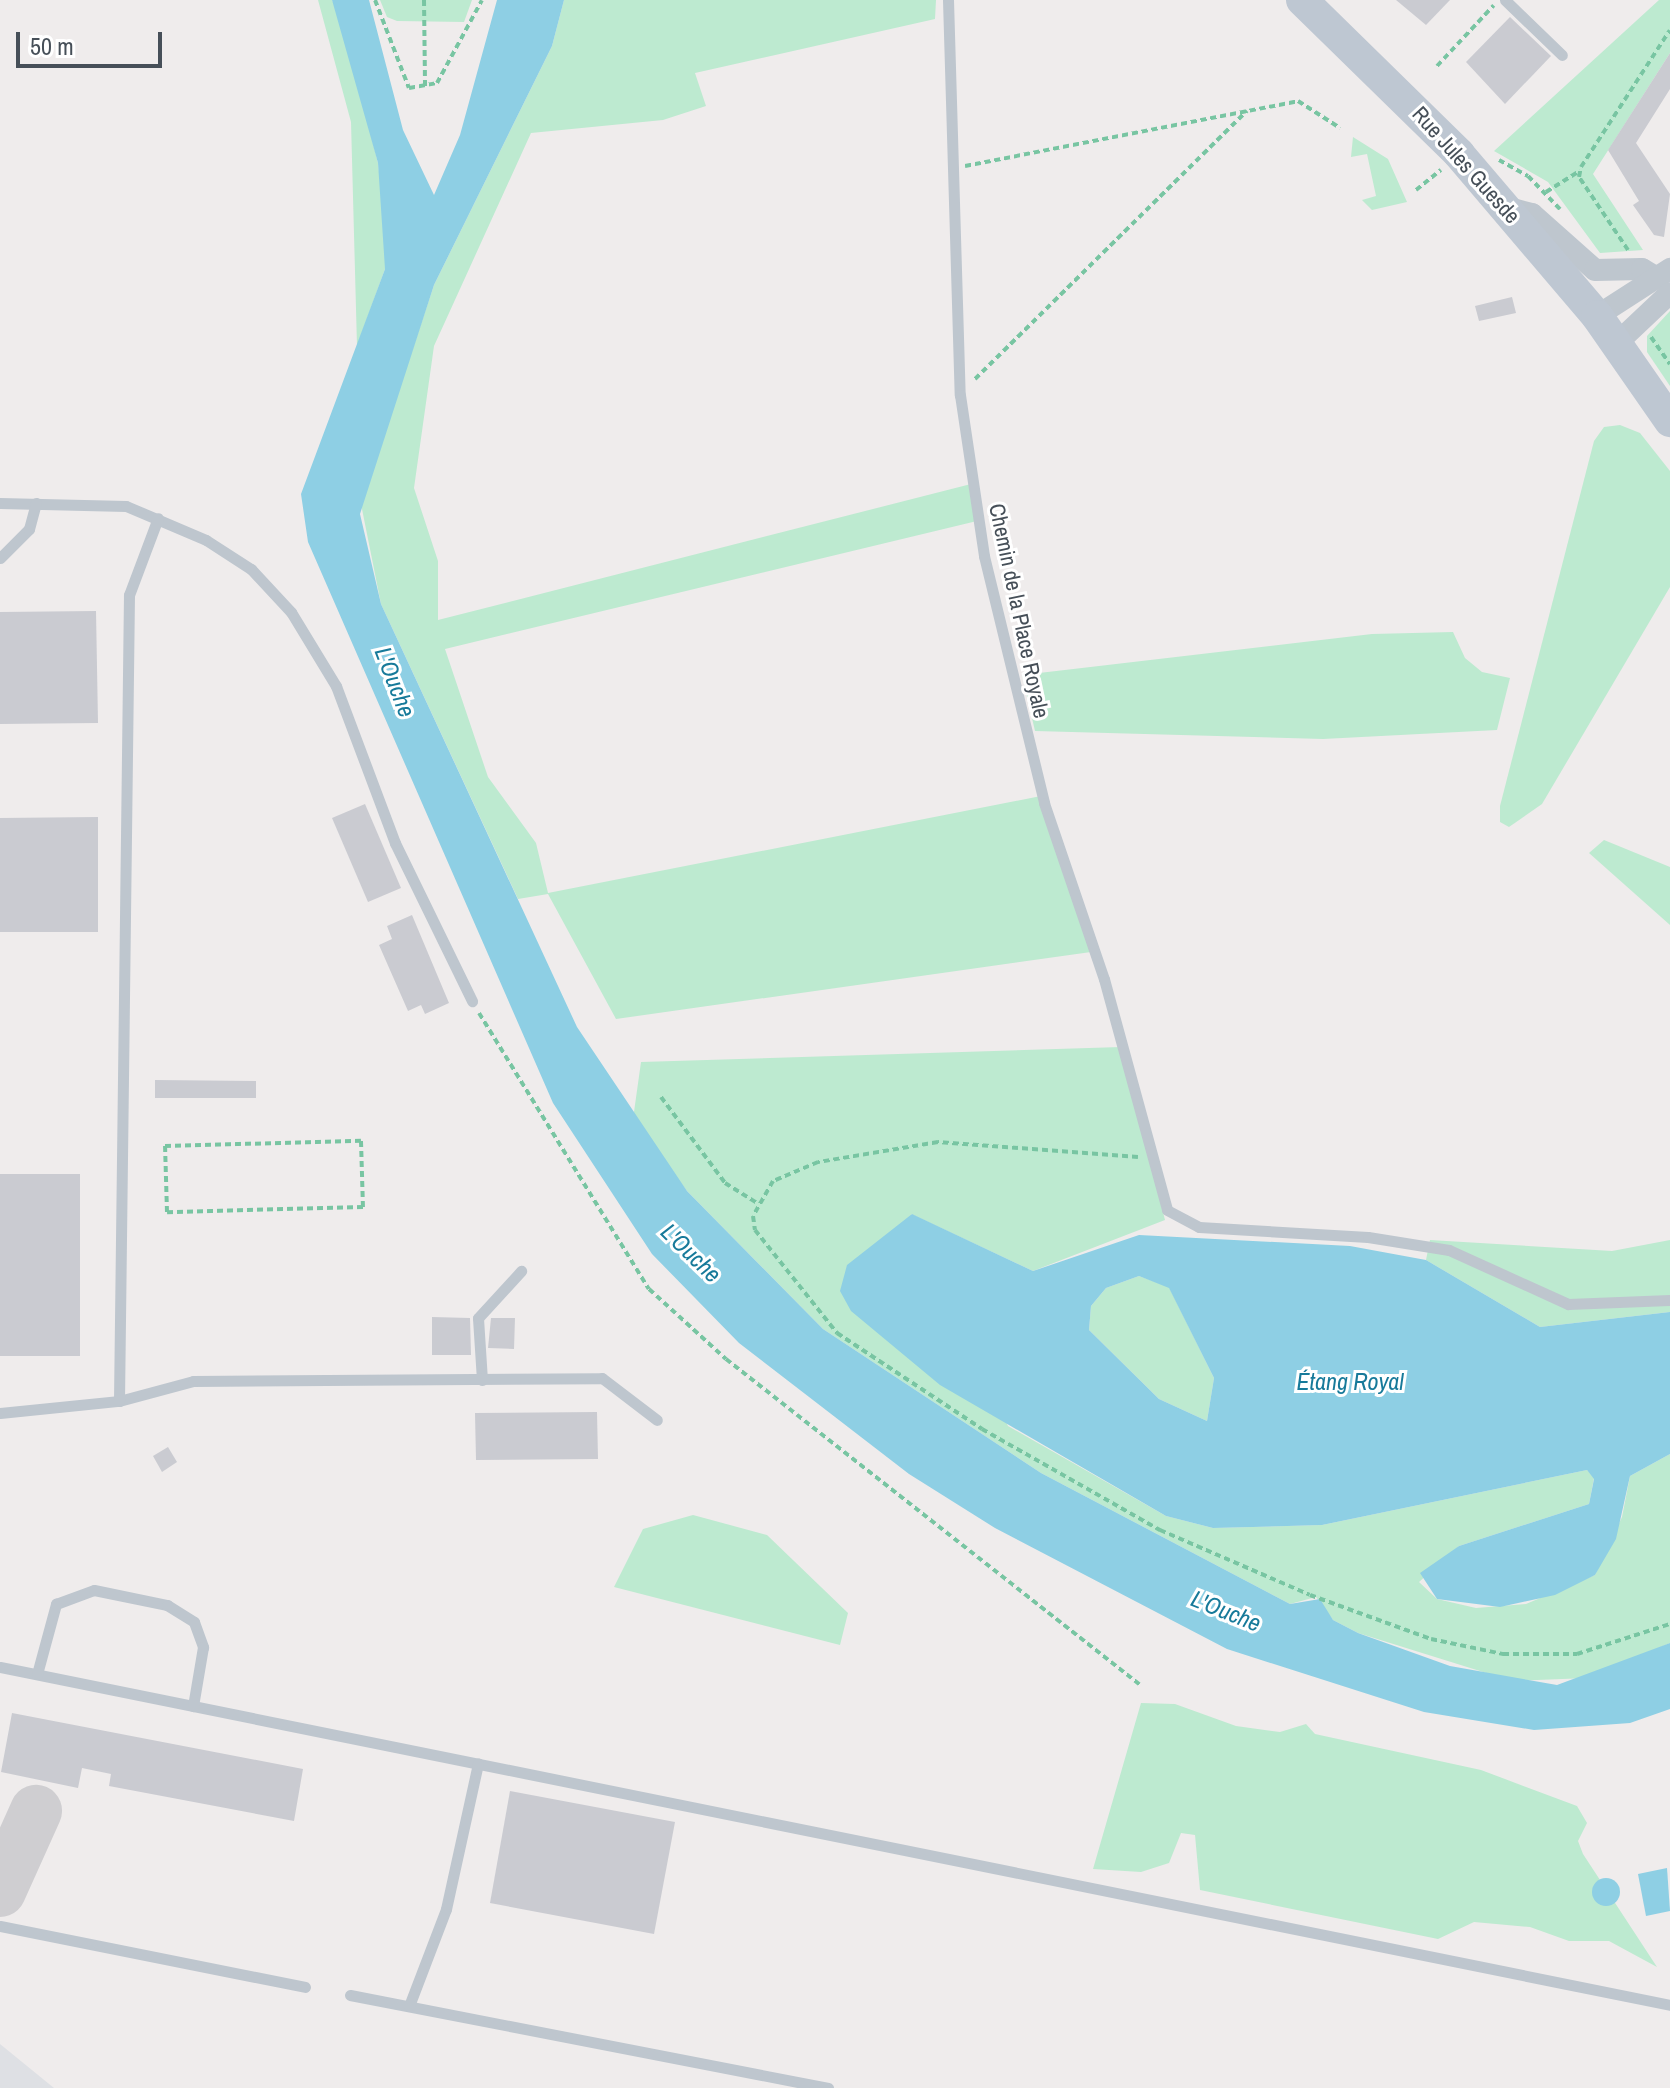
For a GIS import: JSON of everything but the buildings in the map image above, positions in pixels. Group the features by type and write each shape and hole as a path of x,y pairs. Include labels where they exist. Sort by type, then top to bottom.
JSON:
{"street":[{"name":"Rue Jules Guesde","path":"1302,0 1505,207 1597,316 1670,421"},
{"path":"1505,207 1532,214 1595,270 1642,269 1666,280"},
{"path":"1597,316 1666,280"},
{"path":"1616,344 1666,280"}],"lane":[{"name":"Chemin de la Place Royale","path":"948,0 960,395 1011,677 1167,1210 1199,1227 1368,1237 1449,1250 1568,1304 1670,1300"},
{"path":"1505,0 1562,55"},
{"path":"0,503 126,506 158,518 251,569 291,612 336,686 395,843 472,1001"},
{"path":"0,558 29,529 36,503"},
{"path":"119,1401 129,595 158,518"},
{"path":"482,1380 478,1318 521,1271"},
{"path":"0,1413 119,1401 193,1381 602,1378 657,1420"},
{"path":"37,1674 56,1604 94,1590 176,1608 194,1622 203,1647 193,1706"},
{"path":"0,1667 1670,2005"},
{"path":"409,2006 446,1909 478,1763"},
{"path":"0,1926 305,1987"},
{"path":"350,1995 828,2088"}],"path":[{"path":"375,0 400,79 425,88"},
{"path":"424,0 425,88"},
{"path":"425,88 452,64 482,0"},
{"path":"1437,66 1498,0"},
{"path":"1546,192 1580,171 1670,30"},
{"path":"952,169 1298,101 1340,128"},
{"path":"960,395 1247,111"},
{"path":"1580,171 1632,256"},
{"path":"472,1001 649,1289 707,1344 1139,1684"},
{"path":"661,1097 725,1183 758,1204"},
{"path":"361,1141 363,1207 267,1210 167,1212 165,1146 361,1141"},
{"path":"1152,1154 938,1142 791,1169 758,1204 753,1216 762,1241 837,1333 1040,1466 1160,1530 1324,1601 1479,1650 1577,1654 1670,1624"}],"shaded area":[{"path":"0,2044 54,2088 0,2088"}],"green space":[{"path":"318,0 332,0 343,25 378,163 386,234 385,269 357,346 351,122"},
{"path":"380,0 472,0 464,22 397,21 387,17"},
{"path":"564,0 936,0 935,19 695,73 706,106 663,120 531,133 434,346 414,488 438,561 438,620 971,484 977,521 445,649 488,777 536,843 548,893 1041,796 1091,952 616,1019 548,894 518,899 381,604 361,504 434,285 552,46"},
{"path":"1659,0 1670,0 1670,53 1593,174 1643,250 1600,253 1548,182 1494,151"},
{"path":"1353,137 1388,159 1407,202 1372,210 1362,200 1376,196 1367,154 1351,157"},
{"path":"1670,311 1670,386 1647,352 1647,336"},
{"path":"1620,425 1640,433 1670,471 1670,587 1542,804 1509,827 1500,822 1500,806 1594,441 1604,427"},
{"path":"1453,632 1465,658 1482,672 1510,678 1497,730 1323,739 1035,731 1022,675 1372,634"},
{"path":"1604,840 1670,867 1670,925 1589,853"},
{"path":"1121,1047 1165,1220 1033,1271 911,1214 1008,1426 1166,1516 1213,1528 1322,1525 1587,1470 1594,1478 1589,1504 1459,1546 1419,1582 1437,1599 1476,1608 1526,1604 1595,1575 1622,1517 1630,1476 1670,1454 1670,1643 1588,1678 1512,1681 1358,1633 1333,1620 1316,1597 1290,1604 1041,1473 823,1329 687,1191 633,1119 641,1062"},
{"path":"1430,1240 1612,1251 1670,1240 1670,1312 1540,1327 1426,1260"},
{"path":"1139,1276 1169,1287 1214,1378 1207,1421 1159,1399 1089,1330 1091,1306 1106,1288"},
{"path":"693,1515 767,1535 848,1613 840,1645 614,1587 643,1529"},
{"path":"1141,1703 1175,1704 1236,1726 1280,1732 1306,1724 1315,1734 1481,1770 1577,1806 1587,1823 1578,1841 1583,1854 1657,1967 1609,1941 1569,1941 1530,1927 1474,1922 1438,1939 1200,1890 1195,1835 1181,1833 1169,1863 1141,1872 1093,1869"}],"water":[{"name":"L'Ouche","path":"332,0 369,0 403,130 434,195 460,135 497,0 564,0 552,46 434,285 360,514 381,604 577,1027 687,1191 823,1329 1041,1473 1290,1604 1320,1599 1333,1620 1358,1633 1450,1666 1557,1685 1670,1643 1670,1709 1630,1723 1534,1730 1424,1712 1227,1649 995,1528 909,1474 739,1343 652,1254 553,1103 308,542 301,494 385,269 378,163"},
{"name":"Étang Royal","path":"912,1214 1033,1271 1139,1235 1350,1246 1426,1260 1540,1327 1670,1312 1670,1454 1630,1476 1616,1539 1595,1575 1555,1595 1500,1607 1437,1599 1420,1573 1459,1546 1589,1504 1594,1479 1587,1470 1322,1525 1213,1528 1166,1516 940,1385 851,1311 840,1291 847,1265","holes":["1139,1276 1169,1288 1214,1378 1207,1421 1159,1399 1089,1330 1091,1306 1106,1288"]},
{"path":"1667,1868 1670,1911 1646,1916 1638,1874"},
{"path":"1606,1878 1616,1882 1620,1892 1616,1902 1606,1906 1596,1902 1592,1892 1596,1882"}],"taxiway":[{"path":"0,1891 36,1811"}]}
